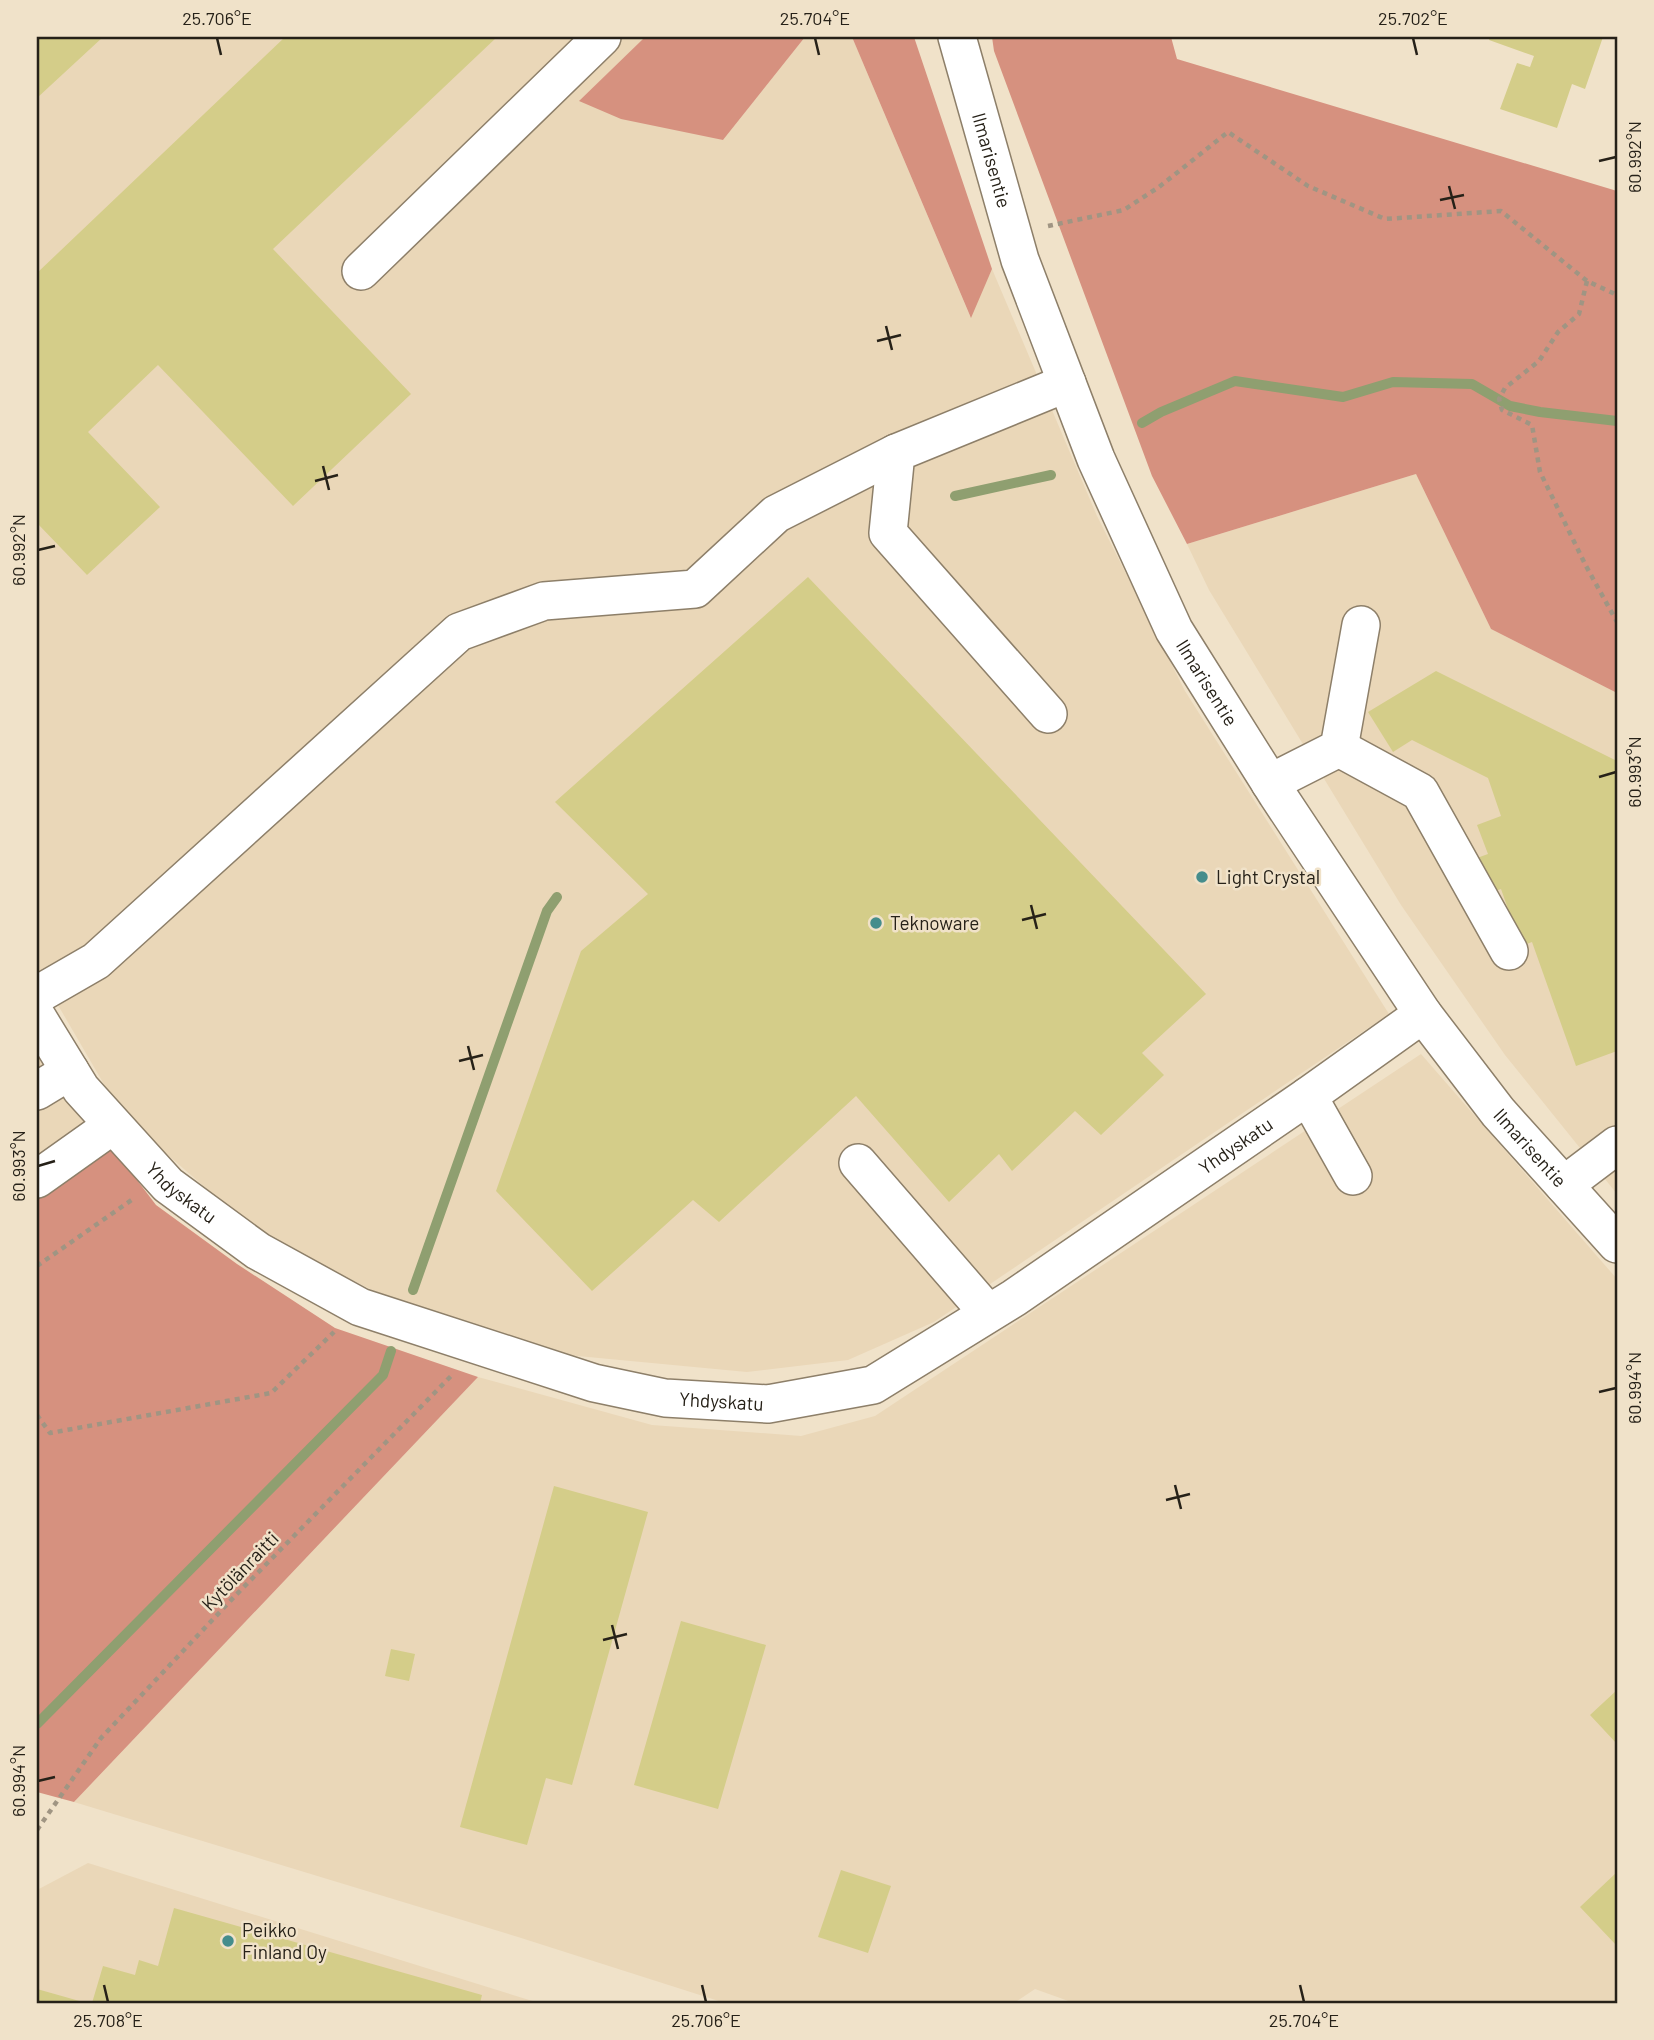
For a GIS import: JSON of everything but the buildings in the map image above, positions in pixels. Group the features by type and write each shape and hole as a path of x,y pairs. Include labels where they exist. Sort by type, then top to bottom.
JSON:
{"street":[{"path":"361,271 602,37"},
{"name":"Ilmarisentie","path":"957,37 1020,260 1096,459 1174,629 1270,783 1423,1014 1498,1112 1617,1244"},
{"path":"37,995 96,961 459,632 544,601 695,589 776,514 896,453 1067,383"},
{"path":"896,453 888,533 1048,715"},
{"path":"1339,748 1360,625"},
{"path":"1270,783 1339,748"},
{"path":"1339,748 1420,792 1509,951"},
{"name":"Yhdyskatu","path":"37,1017 81,1089 162,1178 258,1251 360,1307 594,1383 653,1395 768,1404 873,1385 1025,1290 1423,1014"},
{"path":"37,1091 70,1071"},
{"path":"1308,1096 1353,1176"},
{"path":"37,1179 113,1125"},
{"path":"1564,1185 1617,1145"},
{"path":"858,1163 988,1313"}],"path":[{"path":"1043,227 1124,211 1228,132 1308,186 1385,219 1501,211 1587,281 1617,295"},
{"path":"1587,281 1579,314 1558,332 1539,361 1504,388 1499,400 1502,410 1532,425 1540,472 1617,622"},
{"path":"37,1266 162,1178"},
{"path":"37,1415 50,1433 271,1393 360,1307"},
{"name":"Kytölänraitti","path":"37,1830 101,1738 234,1597 480,1346"}],"shaded area":[{"path":"37,37 645,37 580,100 723,140 805,37 852,37 970,316 992,269 1097,516 1185,691 1389,1014 934,1322 848,1360 747,1372 567,1355 396,1302 257,1232 155,1144 105,1086 37,969"},
{"path":"645,37 805,37 723,140 621,119 579,101"},
{"path":"852,37 914,37 992,269 971,318"},
{"path":"992,37 1171,37 1177,59 1617,191 1617,693 1491,629 1416,474 1187,544 1152,476 994,51"},
{"path":"1416,474 1491,629 1617,693 1617,1194 1505,1055 1401,905 1209,590 1187,544"},
{"path":"37,1052 112,1147 37,1200"},
{"path":"1421,1054 1617,1279 1617,2003 1074,2003 1035,1989 1014,2003 725,2003 74,1802 478,1377 652,1425 801,1436 875,1416"},
{"path":"112,1147 156,1205 237,1264 335,1328 478,1377 74,1802 37,1792 37,1200"},
{"path":"88,1863 539,2003 37,2003 37,1890"}],"waterway":[{"path":"1142,423 1161,412 1235,381 1343,397 1393,382 1472,384 1510,406 1617,421"},
{"path":"955,496 1051,475"},
{"path":"413,1290 547,911 557,897"},
{"path":"37,1724 383,1375 391,1351"}],"place":[{"name":"Light Crystal","path":"1202,877"},
{"name":"Teknoware","path":"876,923"},
{"name":"Peikko Finland Oy","path":"228,1941"}]}
